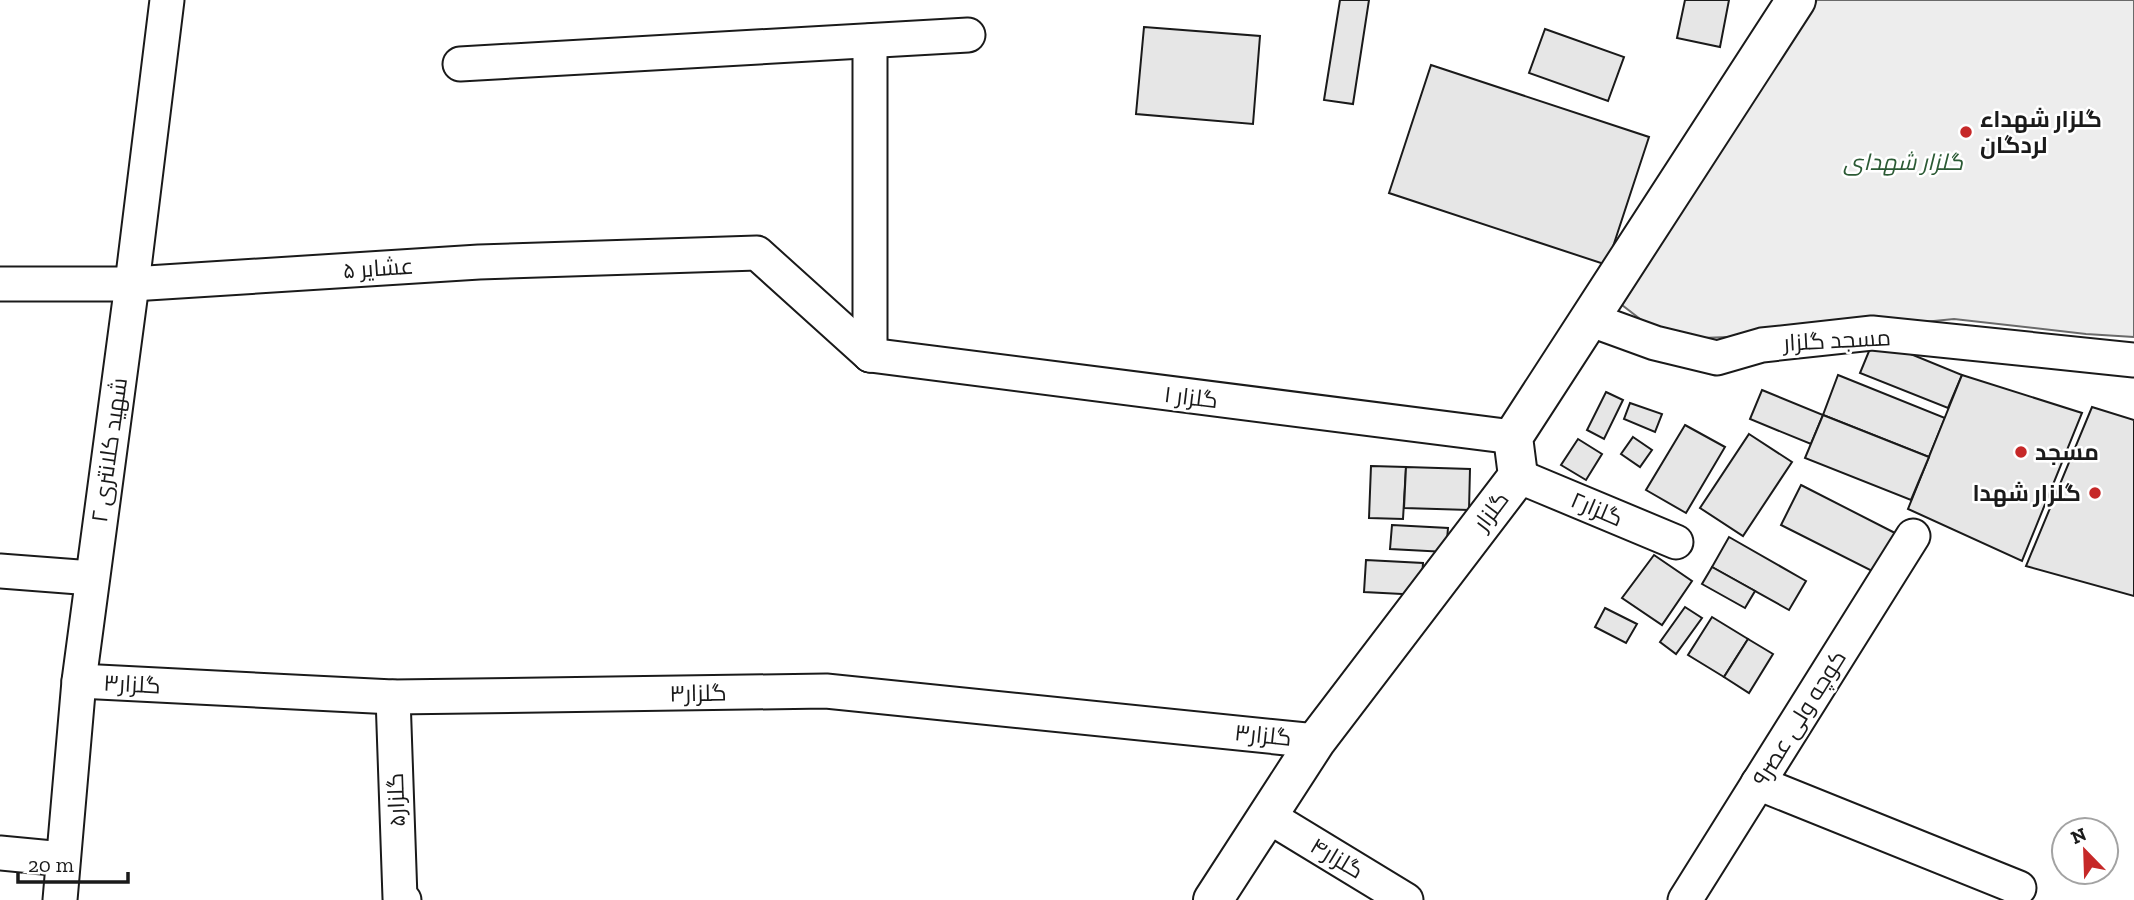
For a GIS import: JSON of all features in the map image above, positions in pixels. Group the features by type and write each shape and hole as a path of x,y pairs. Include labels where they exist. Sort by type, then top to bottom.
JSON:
{"street":[{"name":"شهید کلانتری ۲","path":"60,900 79,681 167,0"},
{"path":"1513,437 1796,0"},
{"path":"460,64 968,35"},
{"path":"870,41 870,355"},
{"name":"عشایر ۵","path":"0,284 132,284 479,262 757,253 870,355"},
{"name":"مسجد گلزار","path":"1590,319 1655,342 1717,358 1762,345 1872,333 2134,360"},
{"name":"گلزار ۱","path":"870,355 1513,437"},
{"name":"گلزار","path":"1213,900 1316,741 1518,476 1513,437"},
{"name":"گلزار۲","path":"1518,476 1676,542"},
{"name":"کوچه ولی عصر۹","path":"1685,900 1913,536"},
{"path":"0,572 92,578"},
{"name":"گلزار۳","path":"79,681 393,697 826,691 1316,741"},
{"name":"گلزار۵","path":"393,697 400,898 404,900"},
{"path":"1758,783 2019,888"},
{"name":"گلزار۴","path":"1268,816 1406,900"},
{"path":"0,853 63,859"}],"shaded area":[{"name":"گلزار شهدای","path":"1817,0 2134,0 2134,337 1954,319 1802,334 1702,338 1657,332 1622,305"}],"building":[{"path":"1340,0 1369,0 1353,104 1324,100"},
{"path":"1685,0 1729,0 1720,47 1677,38"},
{"path":"1144,27 1260,36 1253,124 1136,114"},
{"path":"1545,29 1624,57 1608,101 1529,73"},
{"path":"1431,65 1649,137 1607,265 1389,193"},
{"path":"1874,339 1962,375 1948,408 1860,373"},
{"path":"1838,375 1945,418 1929,457 1823,415"},
{"path":"1962,375 2082,413 2022,561 1908,509"},
{"path":"1762,390 1823,415 1811,444 1750,419"},
{"path":"1606,392 1623,400 1604,439 1587,430"},
{"path":"1630,403 1662,414 1655,432 1624,419"},
{"name":"گلزار شهدا","path":"2092,407 2134,420 2134,596 2026,566"},
{"path":"1823,415 1929,457 1911,500 1805,458"},
{"path":"1685,425 1725,447 1686,513 1646,490"},
{"path":"1749,434 1792,462 1743,536 1700,508"},
{"path":"1633,437 1652,450 1640,467 1621,454"},
{"path":"1578,439 1602,454 1586,480 1561,465"},
{"path":"1371,466 1406,467 1403,519 1369,518"},
{"path":"1406,467 1470,469 1469,510 1404,508"},
{"path":"1801,485 1897,534 1876,573 1781,525"},
{"path":"1392,525 1448,528 1446,552 1390,549"},
{"path":"1729,537 1806,581 1789,610 1712,567"},
{"path":"1654,555 1692,581 1662,625 1622,598"},
{"path":"1366,560 1423,563 1421,595 1364,592"},
{"path":"1712,567 1755,591 1745,608 1702,584"},
{"path":"1685,607 1702,618 1676,654 1660,642"},
{"path":"1605,608 1637,624 1626,643 1595,627"},
{"path":"1712,617 1748,639 1724,677 1688,655"},
{"path":"1748,639 1773,654 1749,693 1724,677"}],"place":[{"name":"گلزار شهداء لردگان","path":"1966,132"},
{"name":"مسجد","path":"2021,452"},
{"name":"گلزار شهدا","path":"2095,493"}]}
